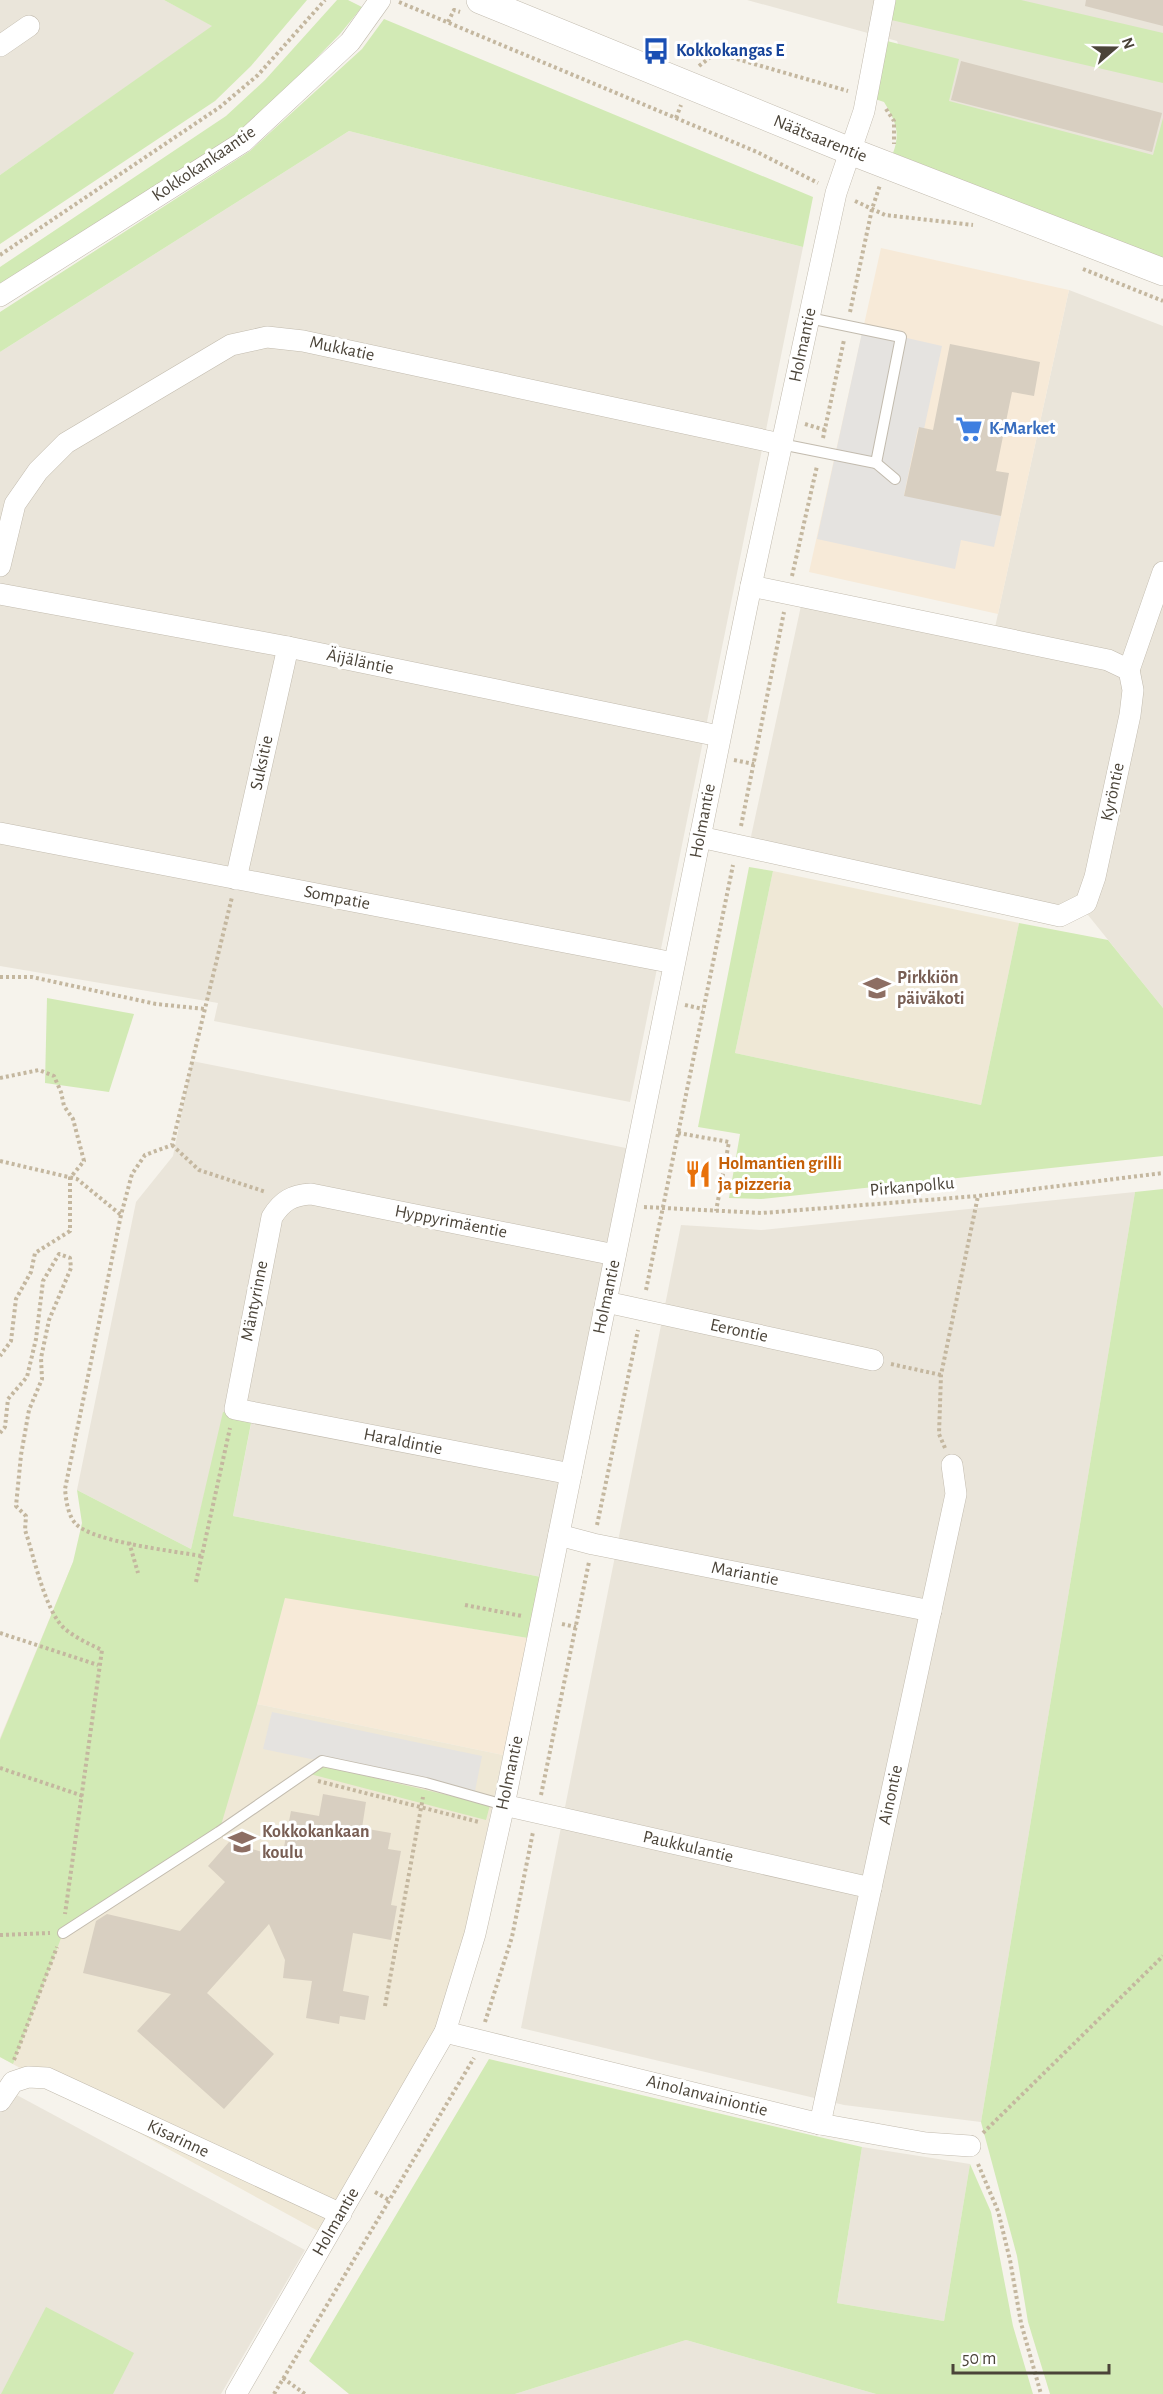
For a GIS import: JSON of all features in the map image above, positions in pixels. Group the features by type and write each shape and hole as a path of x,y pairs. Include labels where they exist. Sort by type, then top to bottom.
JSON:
{"street":[{"name":"Kokkokankaantie","path":"0,296 243,142 350,42 380,0"},
{"name":"Holmantie","path":"236,2394 446,2032 476,1934 542,1619 719,736 836,193 864,111 885,0"},
{"name":"Näätsaarentie","path":"472,7 1163,272"},
{"path":"0,46 29,26"},
{"name":"Mukkatie","path":"0,566 15,504 38,471 66,443 231,345 267,337 315,343 781,444"},
{"path":"751,586 1108,660 1129,670 1163,572"},
{"name":"Äijäläntie","path":"0,594 288,647 719,736"},
{"name":"Suksitie","path":"236,879 288,647"},
{"name":"Kyröntie","path":"700,837 1060,916 1086,903 1095,877 1130,715 1133,690 1129,670"},
{"name":"Sompatie","path":"0,833 674,963"},
{"name":"Hyppyrimäentie","path":"288,1199 297,1195 311,1194 615,1254"},
{"name":"Mäntyrinne","path":"235,1409 272,1217 280,1204 288,1199"},
{"name":"Eerontie","path":"606,1302 873,1360"},
{"name":"Haraldintie","path":"235,1409 571,1474"},
{"name":"Ainontie","path":"820,2124 956,1494 952,1465"},
{"name":"Mariantie","path":"559,1535 593,1544 931,1611"},
{"name":"Paukkulantie","path":"504,1805 871,1888"},
{"name":"Ainolanvainiontie","path":"446,2032 820,2124 926,2143 970,2146"},
{"name":"Kisarinne","path":"13,2082 28,2077 47,2078 341,2214"},
{"path":"0,2102 13,2082"}],"lane":[{"path":"809,318 901,337 876,463"},
{"path":"781,444 876,463 895,479"},
{"path":"63,1933 219,1832 322,1761 426,1783 504,1805"}],"path":[{"path":"0,255 220,107 258,75 325,0"},
{"path":"394,0 757,152 836,193 885,214 975,226"},
{"path":"448,22 454,10 472,7"},
{"path":"1075,266 1163,301"},
{"path":"172,1145 236,879"},
{"path":"0,977 32,977 156,1004 205,1009"},
{"path":"0,1078 39,1070 54,1076 64,1106 73,1119 84,1161 70,1178 70,1231 35,1253 32,1272 16,1299 11,1341 0,1356"},
{"path":"678,1133 729,1142 716,1211"},
{"path":"172,1145 199,1170 288,1199"},
{"path":"172,1145 145,1155 132,1174 121,1215 65,1489 66,1504 75,1524 94,1535 201,1557"},
{"path":"0,1161 76,1179 121,1215"},
{"name":"Pirkanpolku","path":"625,1206 762,1213 978,1196 1163,1173"},
{"path":"952,1465 939,1434 940,1375 978,1196"},
{"path":"0,1433 5,1427 8,1399 27,1377 36,1339 43,1281 59,1254 70,1258 71,1268 63,1283 47,1330 41,1358 42,1379 29,1410 21,1455 16,1506 26,1516 26,1530 52,1614 63,1628 78,1639 102,1650 98,1665 83,1796 63,1933 13,2064 13,2082"},
{"path":"873,1360 940,1375"},
{"path":"195,1582 235,1409"},
{"path":"129,1542 138,1573"},
{"path":"465,1605 542,1619"},
{"path":"0,1633 98,1665"},
{"path":"0,1768 83,1796"},
{"path":"300,1776 533,1835"},
{"path":"385,2006 426,1783"},
{"path":"0,1935 63,1933"},
{"path":"1041,2394 1021,2323 1010,2260 998,2211 970,2146 1163,1956"},
{"path":"283,2378 305,2394"}],"shaded area":[{"path":"0,0 164,0 213,26 0,175"},
{"path":"747,0 1163,0 1163,230 935,140 897,41"},
{"path":"349,131 803,247 630,1102 214,1021 218,1003 0,966 0,352"},
{"path":"881,248 1069,290 998,614 809,572"},
{"path":"1069,290 1163,326 1163,1008 1088,915 750,841 804,592 994,632"},
{"path":"863,328 942,346 924,429 918,428 904,495 1001,516 994,547 961,540 955,569 817,539"},
{"name":"Pirkkiön päiväkoti","path":"773,871 1019,923 981,1105 735,1053"},
{"path":"192,1061 626,1148 541,1577 233,1516 252,1419 224,1413 191,1549 77,1490 136,1202 173,1156"},
{"path":"1135,1192 981,2122 844,2105 521,2028 681,1225 761,1230"},
{"name":"Kokkokankaan koulu","path":"73,1562 285,1597 257,1704 503,1755 466,1930 439,2029 320,2232 0,2057 0,1738"},
{"path":"285,1597 528,1638 503,1755 257,1704"},
{"path":"272,1712 482,1756 474,1796 426,1783 263,1749"},
{"path":"0,2086 305,2250 221,2394 0,2394"},
{"path":"862,2147 970,2164 944,2321 837,2303"},
{"path":"686,2340 876,2394 515,2394"}],"green space":[{"path":"164,0 307,0 251,66 215,101 0,244 0,175 212,26"},
{"path":"337,0 348,0 362,7 340,34 284,91 237,134 0,287 0,267 226,116 265,80"},
{"path":"891,0 1021,0 1163,33 1163,83 887,19"},
{"path":"384,19 813,197 803,247 349,131 0,352 0,312 250,151 362,49"},
{"path":"879,39 959,59 949,101 1153,155 1163,118 1163,259 893,153 897,139 894,121 884,102 869,97"},
{"path":"749,867 773,871 735,1053 981,1105 1019,923 1108,940 1163,1008 1163,1156 761,1199 729,1198 740,1134 698,1127"},
{"path":"47,998 134,1014 109,1092 45,1083"},
{"path":"1163,1189 1163,2394 1050,2394 1028,2322 1017,2256 981,2122 1135,1192"},
{"path":"223,1412 252,1418 233,1516 541,1577 528,1638 285,1598 257,1704 219,1832 63,1933 13,2064 0,2057 0,1740 73,1562 82,1523 77,1490 191,1549"},
{"path":"323,1766 490,1805 486,1820 310,1774"},
{"path":"489,2059 862,2147 837,2303 944,2321 970,2164 991,2212 1013,2326 1033,2394 876,2394 686,2340 515,2394 349,2394 309,2361"},
{"path":"46,2307 134,2353 113,2394 1,2394"}],"building":[{"path":"1086,0 1163,0 1163,26 1085,6"},
{"path":"961,61 1162,113 1152,152 951,100"},
{"name":"K-Market","path":"950,344 1040,362 1034,396 1012,392 996,471 1009,473 1001,516 904,496 919,427 933,430"},
{"path":"323,1794 366,1802 362,1828 391,1833 388,1849 401,1851 391,1905 397,1906 391,1940 353,1933 343,1991 369,1996 365,2020 340,2016 339,2024 306,2018 312,1981 283,1978 285,1960 269,1924 207,1993 274,2054 224,2109 137,2031 171,1994 83,1973 96,1921 107,1914 180,1931 225,1882 208,1866 229,1842 292,1861 283,1852 291,1811 319,1816"}],"place":[{"name":"Kokkokangas E","path":"656,51"},
{"name":"K-Market","path":"969,429"},
{"name":"Pirkkiön päiväkoti","path":"877,988"},
{"name":"Holmantien grilli ja pizzeria","path":"698,1174"},
{"name":"Kokkokankaan koulu","path":"242,1842"}]}
